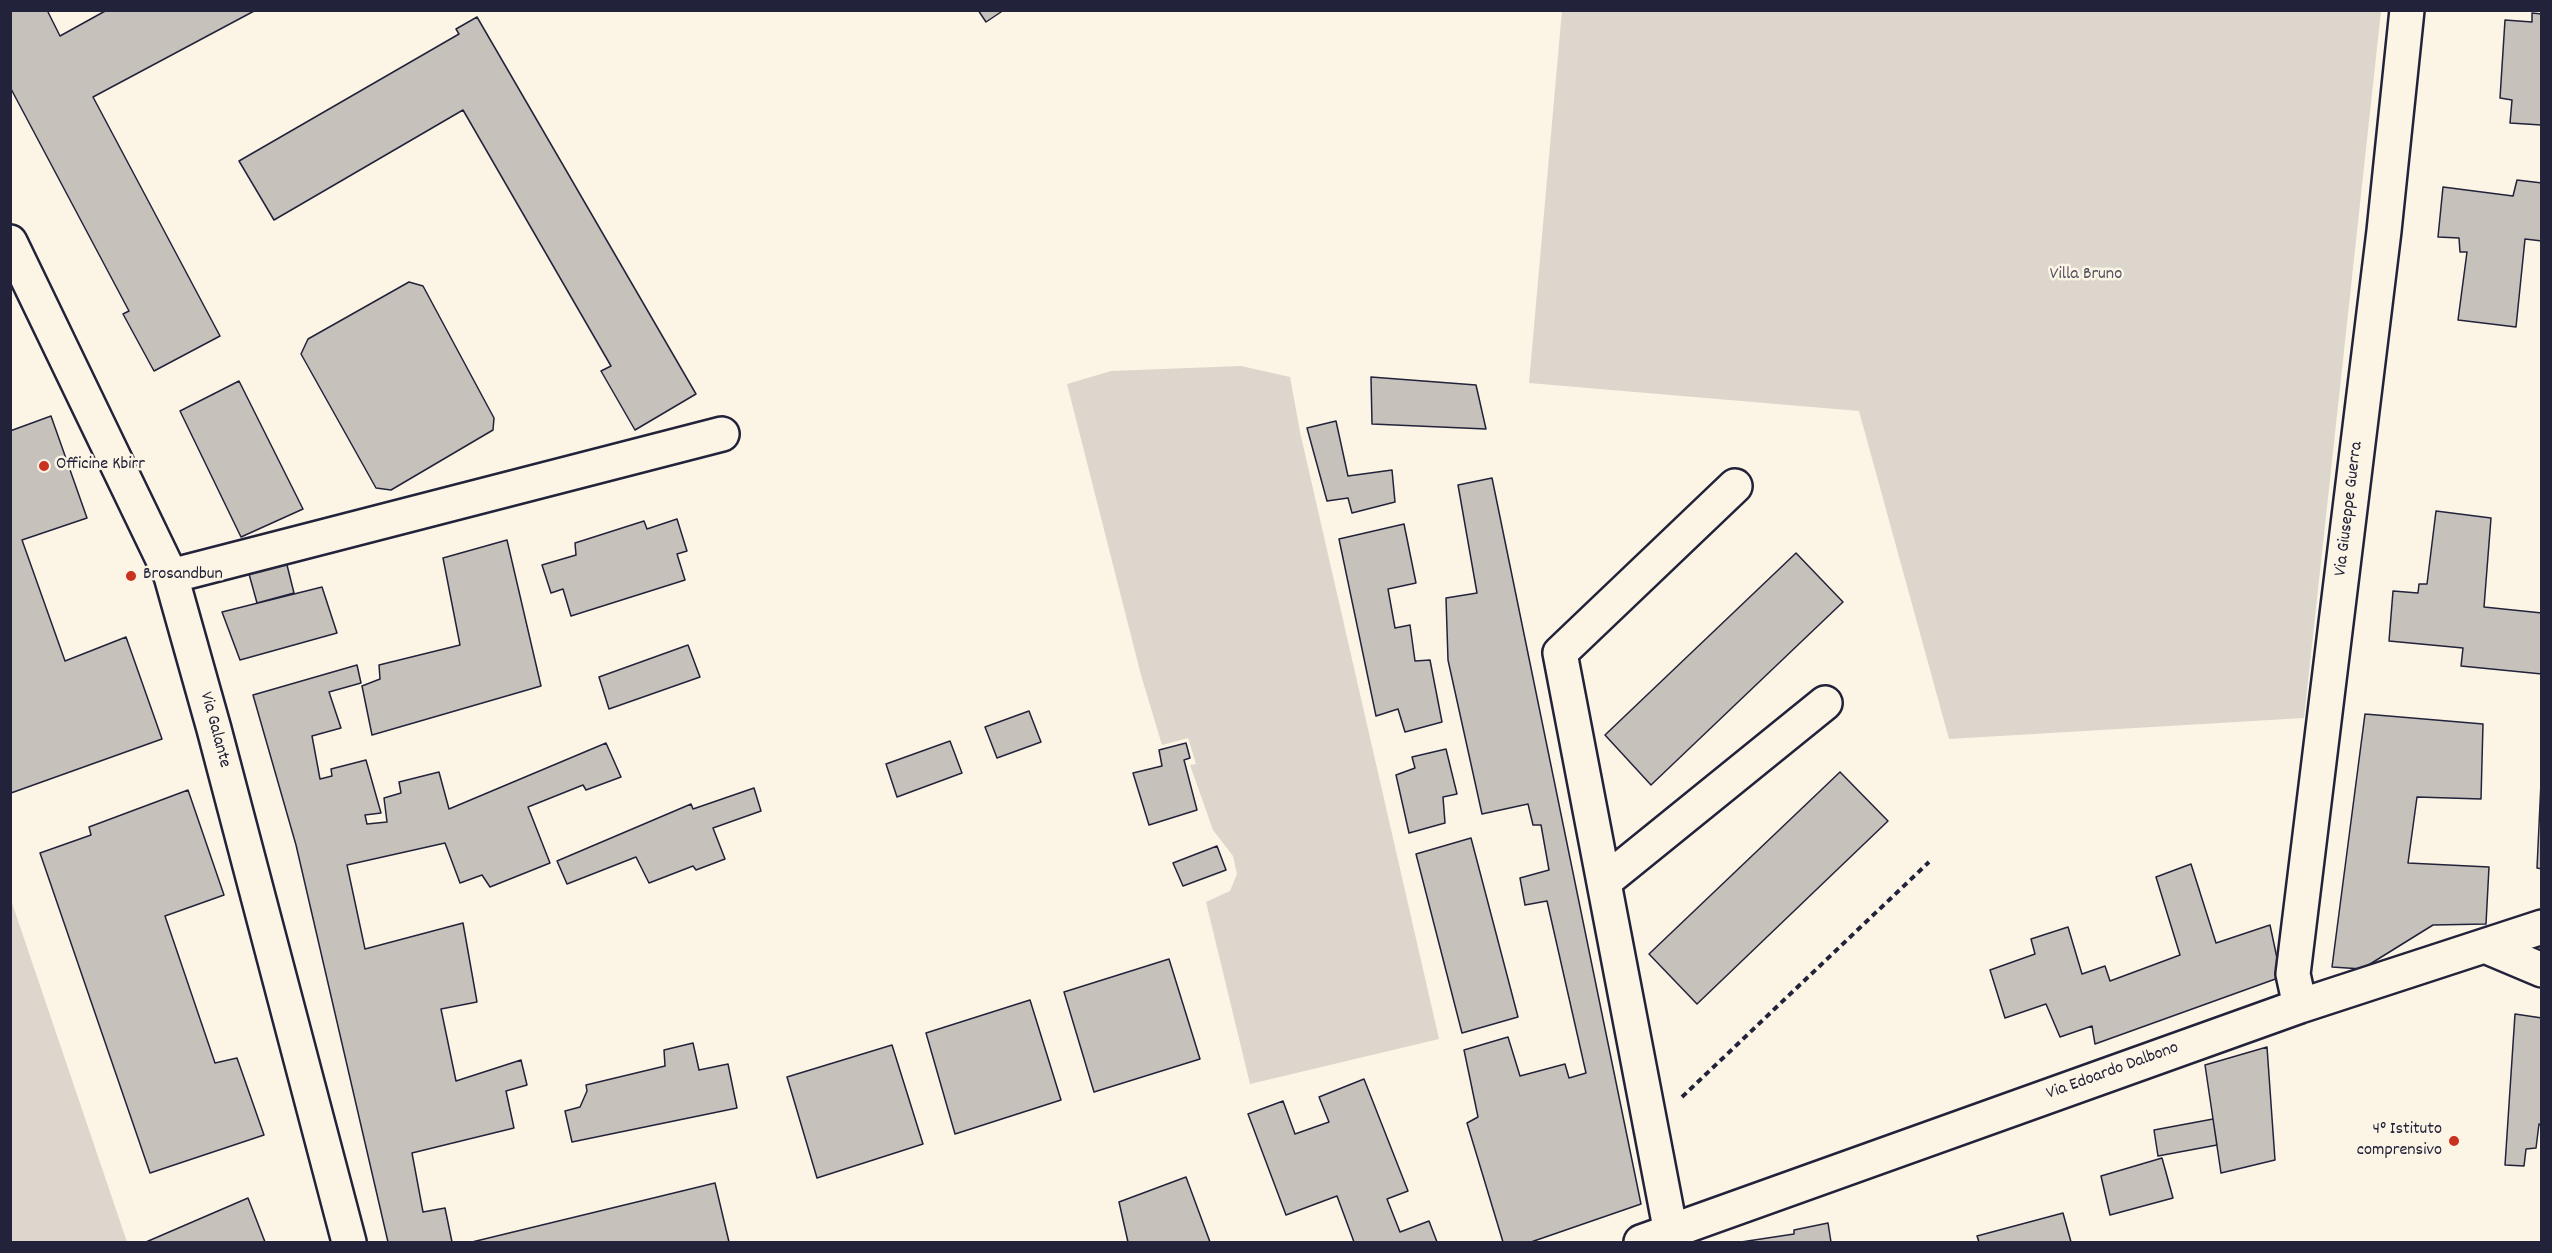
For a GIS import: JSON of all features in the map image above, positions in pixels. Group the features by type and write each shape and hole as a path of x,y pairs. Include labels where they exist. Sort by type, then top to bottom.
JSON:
{"street":[{"name":"Via Giuseppe Guerra","path":"2300,1006 2293,974 2384,231 2408,10"},
{"name":"Via Galante","path":"10,242 171,576 214,729 348,1242"},
{"path":"171,576 722,434"},
{"path":"1683,1234 1651,1126 1560,653 1736,486"},
{"path":"1604,882 1825,703"},
{"name":"Via Edoardo Dalbono","path":"1641,1242 1683,1234 2300,1006 2541,927"},
{"path":"2485,946 2541,970"}],"path":[{"path":"1651,1126 1929,862"}],"green space":[{"name":"Villa Bruno","path":"1562,10 2381,11 2304,718 1949,739 1859,411 1529,383"},
{"path":"1241,366 1290,377 1300,432 1439,1039 1250,1084 1206,902 1230,891 1237,874 1233,856 1213,830 1190,765 1196,764 1188,738 1162,745 1141,675 1067,384 1111,371"},
{"path":"11,900 127,1242 11,1242"}],"building":[{"path":"10,10 47,10 60,36 107,10 256,10 93,97 220,336 154,371 123,314 129,311 10,87"},
{"path":"978,10 1004,10 986,22"},
{"path":"2532,13 2542,14 2541,125 2510,123 2512,100 2500,98 2505,20 2532,22"},
{"path":"477,17 696,394 635,430 601,371 611,366 463,110 274,220 239,161 459,34 456,29"},
{"path":"2517,180 2542,183 2542,241 2525,239 2516,327 2458,320 2467,252 2460,252 2459,238 2438,237 2443,187 2513,196"},
{"path":"409,282 423,286 494,418 493,430 391,490 376,488 301,354 308,339"},
{"path":"1371,377 1476,385 1486,429 1372,424"},
{"path":"239,381 303,509 241,537 180,411"},
{"path":"51,416 87,518 22,540 65,661 126,637 162,739 11,793 10,431"},
{"path":"1336,421 1348,476 1392,470 1395,502 1352,513 1348,498 1327,501 1307,428"},
{"path":"1492,478 1641,1204 1531,1242 1503,1242 1467,1123 1478,1117 1464,1050 1508,1037 1520,1076 1565,1064 1569,1078 1586,1073 1547,901 1525,905 1520,878 1549,870 1541,825 1533,825 1528,804 1482,814 1448,660 1446,598 1477,593 1458,485"},
{"path":"2436,511 2491,518 2484,607 2542,613 2542,674 2461,666 2463,648 2389,641 2393,591 2418,593 2419,584 2427,584"},
{"path":"677,519 687,551 677,554 685,580 571,616 563,589 551,593 542,565 576,555 575,543 644,521 647,529"},
{"path":"1404,524 1416,583 1388,589 1395,628 1410,625 1415,661 1430,660 1442,722 1405,732 1398,709 1376,716 1339,539"},
{"path":"507,540 541,686 372,735 362,686 380,679 379,665 460,645 443,558"},
{"path":"1796,553 1843,602 1651,785 1605,735"},
{"path":"286,561 294,593 257,603 249,574"},
{"path":"322,587 337,633 240,660 222,612"},
{"path":"688,645 700,677 609,709 599,677"},
{"path":"357,665 361,683 329,692 341,728 312,736 320,779 332,776 331,769 366,760 381,813 365,815 367,824 387,822 384,798 401,793 399,782 439,772 449,809 606,743 621,777 586,790 583,785 528,807 550,863 490,887 482,875 460,883 445,843 347,865 365,949 463,923 477,1002 441,1009 456,1081 521,1060 527,1085 506,1091 514,1128 412,1153 423,1212 445,1208 452,1242 388,1242 296,845 253,695"},
{"path":"1029,711 1041,742 997,758 985,727"},
{"path":"2365,714 2483,724 2481,799 2417,797 2408,863 2489,867 2486,924 2433,925 2362,969 2332,967"},
{"path":"950,741 962,773 897,797 886,764"},
{"path":"1186,743 1190,758 1184,760 1197,810 1149,825 1133,773 1162,766 1159,750"},
{"path":"1446,749 1457,794 1443,797 1445,823 1409,833 1396,775 1415,768 1412,757"},
{"path":"2542,761 2542,869 2537,868"},
{"path":"1840,772 1888,821 1697,1004 1649,954"},
{"path":"754,788 761,811 713,828 725,859 696,870 693,866 649,883 636,857 567,884 557,861 691,804 693,809"},
{"path":"188,790 224,895 165,916 215,1063 237,1058 264,1135 150,1173 40,853 91,835 89,827"},
{"path":"1471,838 1518,1017 1462,1033 1416,854"},
{"path":"1217,846 1226,870 1183,886 1173,863"},
{"path":"2191,864 2216,943 2270,925 2281,977 2095,1044 2092,1026 2060,1037 2046,1004 2005,1018 1990,970 2035,954 2031,939 2068,927 2082,974 2105,966 2110,981 2180,955 2156,877"},
{"path":"1169,959 1200,1059 1094,1092 1064,992"},
{"path":"1030,1000 1061,1100 955,1134 926,1033"},
{"path":"2515,1014 2542,1018 2542,1125 2539,1124 2536,1148 2526,1149 2524,1166 2505,1165"},
{"path":"693,1043 699,1070 728,1064 737,1108 572,1142 565,1111 580,1107 587,1091 586,1085 665,1066 664,1050"},
{"path":"892,1045 923,1144 817,1178 787,1077"},
{"path":"2267,1047 2275,1160 2221,1173 2205,1065"},
{"path":"1364,1079 1408,1191 1387,1199 1400,1232 1429,1221 1437,1242 1354,1242 1337,1196 1286,1215 1248,1114 1283,1101 1295,1134 1329,1122 1319,1097"},
{"path":"2213,1119 2217,1145 2158,1156 2154,1130"},
{"path":"2162,1158 2173,1198 2110,1215 2101,1176"},
{"path":"1186,1177 1210,1242 1128,1242 1119,1202"},
{"path":"715,1183 729,1242 472,1242"},
{"path":"248,1198 265,1242 146,1242"},
{"path":"2063,1213 2071,1242 1979,1242 1977,1236"},
{"path":"1828,1223 1831,1242 1741,1242 1794,1234 1794,1230"}],"place":[{"name":"Officine Kbirr","path":"44,466"},
{"name":"Brosandbun","path":"131,576"},
{"name":"4° Istituto comprensivo","path":"2454,1141"}]}
